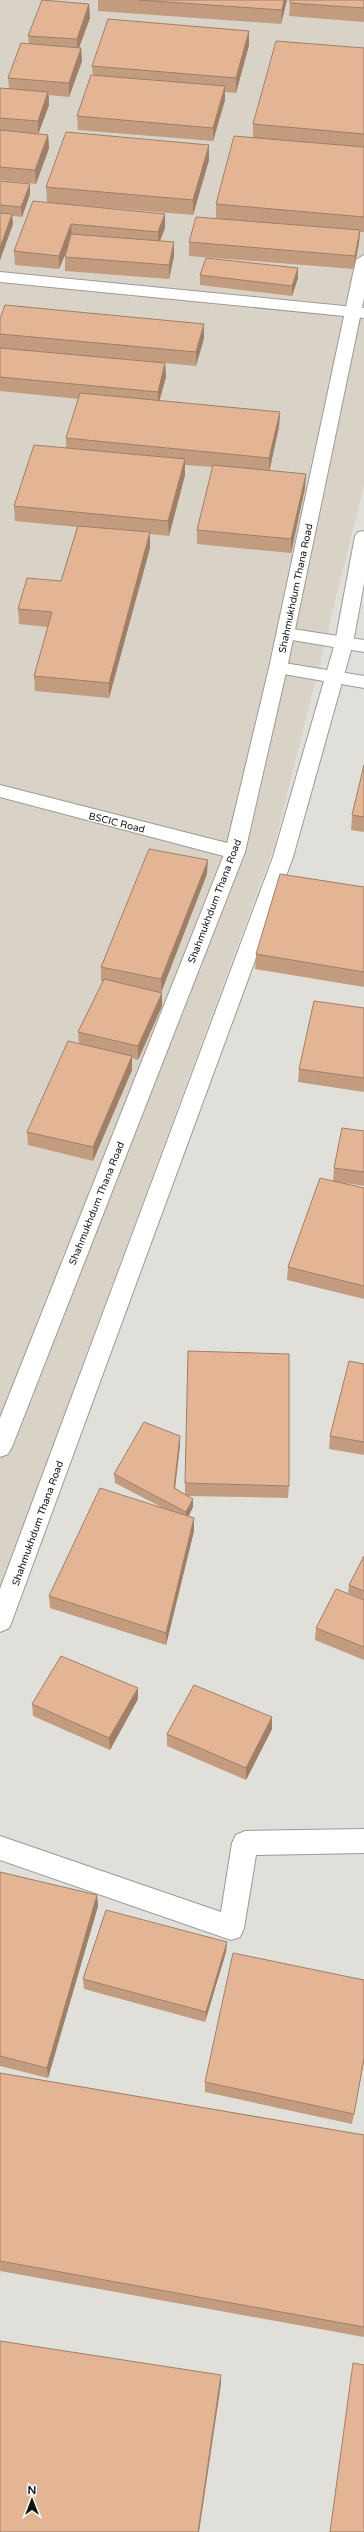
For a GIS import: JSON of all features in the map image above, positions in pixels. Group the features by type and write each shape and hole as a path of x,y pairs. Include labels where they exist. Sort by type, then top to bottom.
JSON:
{"main road":[{"name":"Shahmukhdum Thana Road","path":"0,1447 235,852 286,634 358,313 364,260"},
{"path":"0,277 358,313"},
{"name":"Shahmukhdum Thana Road","path":"0,1621 283,857 344,643 364,536"},
{"path":"286,634 364,646"},
{"path":"278,668 364,682"},
{"name":"BSCIC Road","path":"0,791 235,852"},
{"path":"0,1848 231,1928 245,1843 364,1841"}],"shaded area":[{"path":"0,0 364,0 364,485 274,847 0,1588"}],"building":[{"path":"42,0 89,4 77,39 28,36"},
{"path":"139,0 284,0 282,10"},
{"path":"290,0 364,0 364,8 290,3"},
{"path":"108,19 249,31 236,78 92,66"},
{"path":"276,41 364,48 364,134 253,124"},
{"path":"21,43 81,48 69,83 8,78"},
{"path":"91,75 225,86 213,128 77,116"},
{"path":"0,88 48,92 38,121 0,118"},
{"path":"0,130 48,135 35,170 0,167"},
{"path":"66,132 209,145 193,200 46,187"},
{"path":"234,136 364,147 364,217 216,204"},
{"path":"0,181 30,184 21,207 0,205"},
{"path":"33,201 165,214 158,232 71,224 59,256 14,251"},
{"path":"0,213 12,214 0,248"},
{"path":"196,217 360,230 355,256 189,242"},
{"path":"71,234 174,242 169,265 65,257"},
{"path":"206,258 298,268 292,286 200,275"},
{"path":"5,305 204,324 196,352 0,334 0,319"},
{"path":"0,348 165,363 158,392 0,377"},
{"path":"80,393 280,412 269,458 66,438"},
{"path":"34,445 185,459 168,521 14,506"},
{"path":"213,465 306,474 291,539 197,530"},
{"path":"78,526 150,532 109,683 34,676 52,612 18,609 27,578 61,581"},
{"path":"364,765 364,817 352,815"},
{"path":"149,849 208,860 161,979 101,967"},
{"path":"280,874 364,887 364,972 256,954"},
{"path":"104,979 162,993 138,1046 78,1032"},
{"path":"314,1001 364,1008 364,1078 299,1069"},
{"path":"68,1041 132,1056 93,1147 27,1132"},
{"path":"342,1128 364,1131 364,1172 334,1168"},
{"path":"320,1178 364,1188 364,1286 288,1267"},
{"path":"188,1351 289,1354 289,1486 185,1483"},
{"path":"349,1361 364,1364 364,1442 330,1436"},
{"path":"144,1422 180,1436 174,1488 193,1499 186,1512 114,1474"},
{"path":"100,1488 194,1518 166,1633 49,1596"},
{"path":"364,1556 364,1591 349,1585"},
{"path":"336,1589 364,1600 364,1647 316,1628"},
{"path":"61,1656 138,1688 109,1738 32,1704"},
{"path":"194,1685 272,1717 246,1768 167,1734"},
{"path":"0,1872 97,1895 47,2068 0,2056"},
{"path":"106,1910 227,1942 206,2012 83,1979"},
{"path":"233,1953 364,1980 364,2058 354,2114 205,2082"},
{"path":"0,2073 364,2135 364,2327 0,2261"},
{"path":"0,2341 221,2375 198,2532 0,2532"},
{"path":"353,2363 364,2365 364,2532 330,2532"}]}
